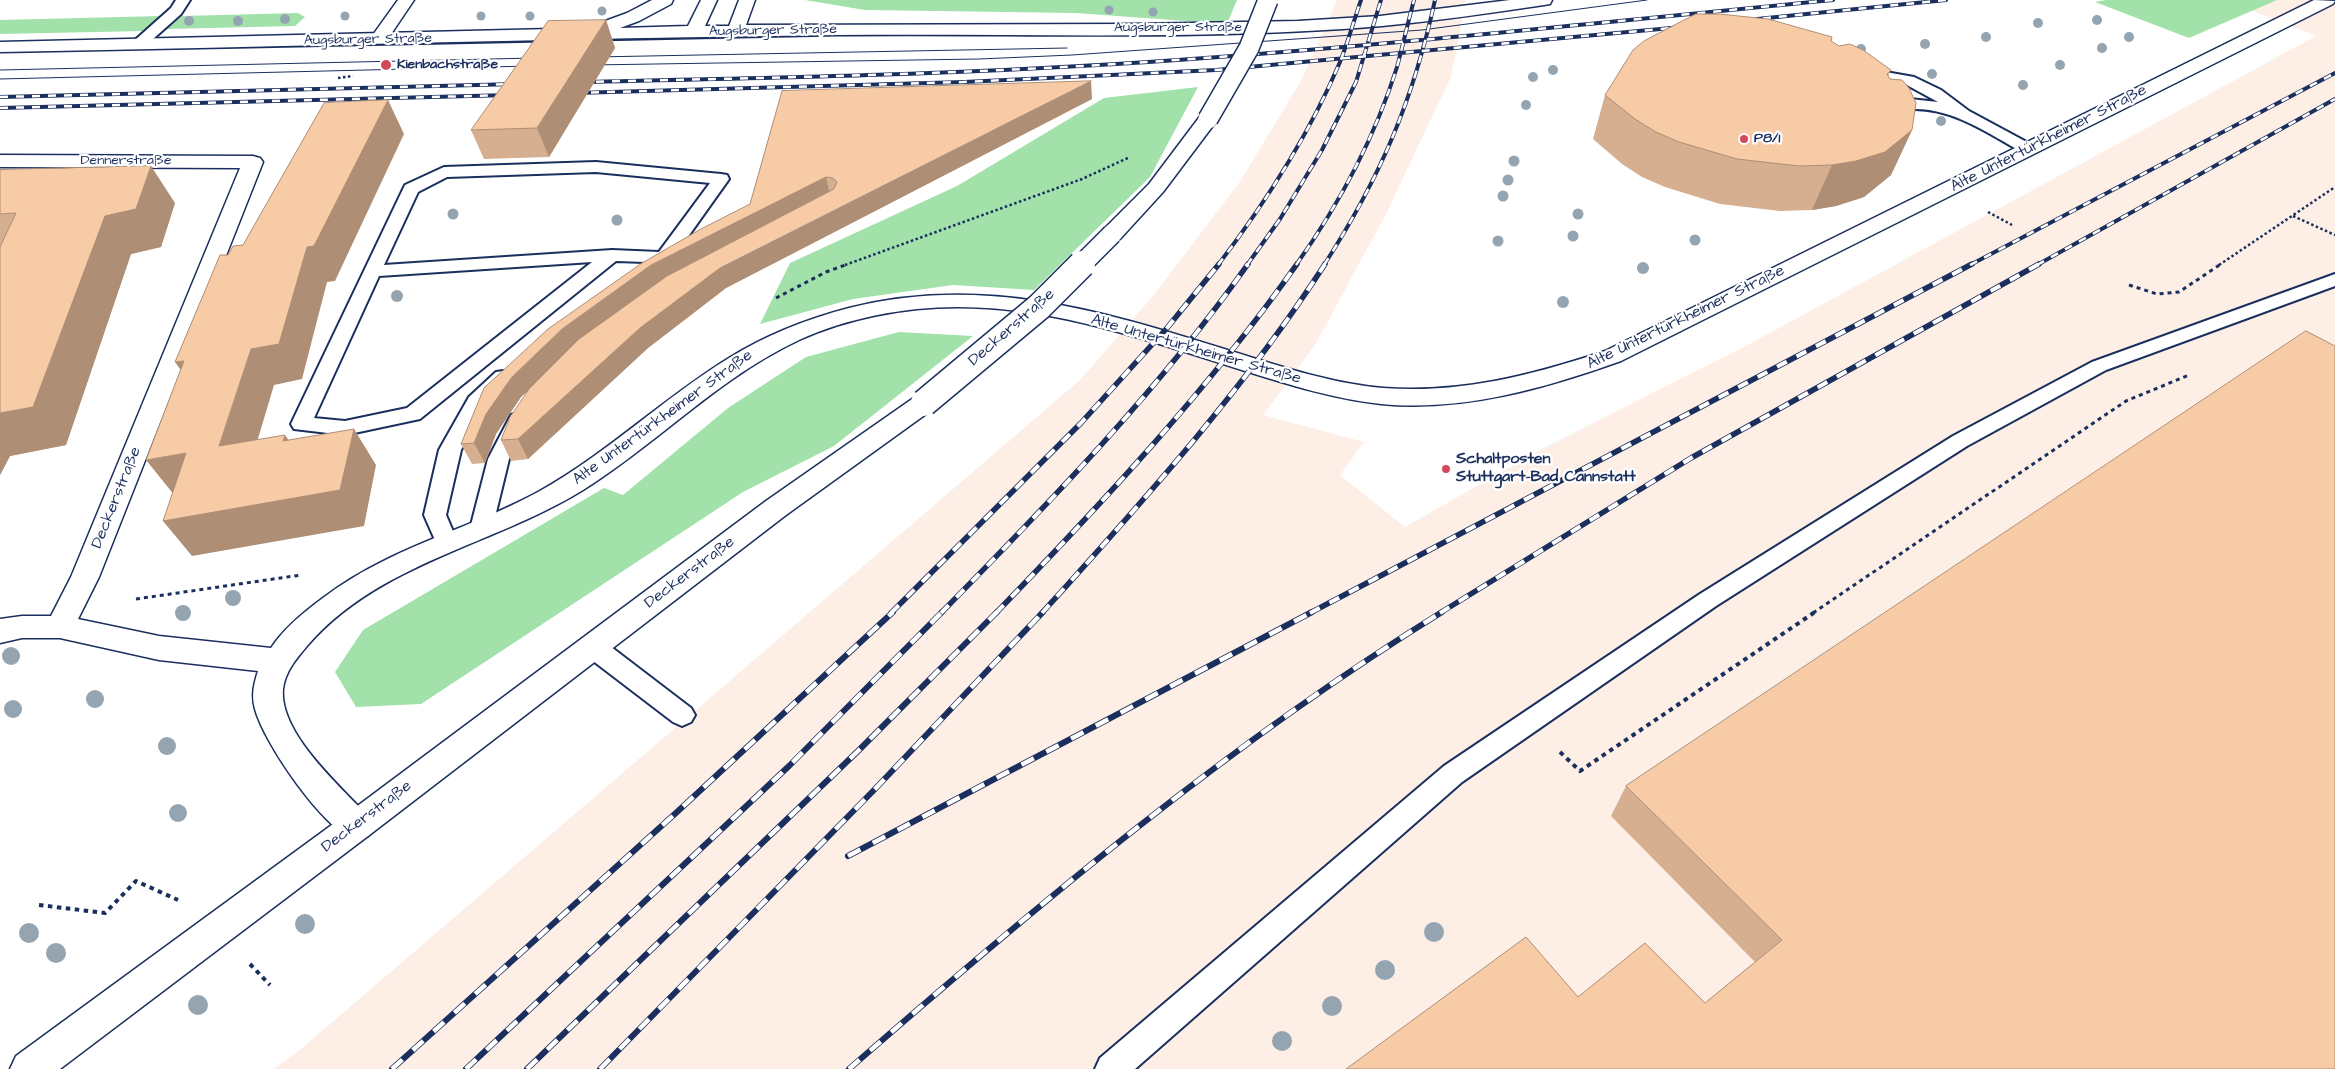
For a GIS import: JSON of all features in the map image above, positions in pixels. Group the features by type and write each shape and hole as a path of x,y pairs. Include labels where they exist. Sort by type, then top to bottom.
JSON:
{"street":[{"path":"379,39 406,0"},
{"path":"579,35 633,17 665,0"},
{"path":"693,33 709,0"},
{"path":"735,32 747,0"},
{"name":"Deckerstraße","path":"29,1069 356,826 776,508 924,403 1039,307 1156,188 1208,119 1249,48 1268,0"},
{"name":"Augsburger Straße","path":"0,46 693,33 809,29 1301,26 1399,20 1544,0"},
{"name":"Alte Untertürkheimer Straße","path":"356,826 302,767 270,712 268,688 278,661 294,639 352,591 403,562 533,506 577,481 723,371 755,351 795,332 839,317 915,302 960,300 1009,302 1114,325 1310,383 1354,393 1402,396 1492,390 1565,374 1613,356 2327,0"},
{"name":"Dennerstraße","path":"0,161 253,162"},
{"name":"Deckerstraße","path":"60,627 85,577 253,162"},
{"path":"0,631 22,627 60,627 158,648 278,661"}],"lane":[{"path":"139,44 176,11 183,0"},
{"path":"1840,77 1859,74 1880,75 1909,80 1936,94 1963,114 2028,149"},
{"path":"1878,119 1910,104 1936,106 1963,114"},
{"path":"612,255 413,414 345,428 301,424 411,190 444,172 596,167 721,179 664,258 641,274"},
{"path":"372,271 612,255 664,258"},
{"path":"1111,1069 1453,774 1708,600 1969,437 2099,366 2335,280"},
{"path":"447,543 435,515 450,450 476,402 518,363"},
{"path":"481,529 490,480 508,435 530,402"},
{"path":"593,647 682,715"}],"path":[{"path":"774,299 826,272 1082,179 1136,154"},
{"path":"2129,286 2157,294 2179,292 2335,188"},
{"path":"1985,211 2012,225"},
{"path":"2292,216 2335,235"},
{"path":"1528,722 1580,771 2126,401 2190,374"},
{"path":"129,600 307,574"}],"shaded area":[{"path":"1337,0 1466,0 1451,77 1385,216 1315,345 1263,415 1364,442 1340,475 1405,527 1542,449 1742,348 2316,36 2226,0 2335,0 2335,1069 274,1069 301,1049 1080,380 1153,296 1239,183 1301,81"}],"green space":[{"path":"805,0 1237,0 1227,24 1076,13 865,10"},
{"path":"2106,0 2277,0 2189,38 2095,2"},
{"path":"298,13 305,17 295,26 167,29 182,16"},
{"path":"161,16 143,31 0,34 0,20"},
{"path":"1198,87 1150,177 1034,290 953,285 853,299 760,324 790,263 957,186 1104,98"},
{"path":"899,332 973,336 834,446 743,492 421,704 356,707 335,672 363,630 604,488 623,495 728,408 806,357"}],"building":[{"path":"1696,14 1719,14 1768,19 1832,37 1831,41 1839,46 1850,44 1863,50 1891,70 1887,74 1890,79 1902,80 1909,88 1916,103 1912,130 1885,152 1856,161 1832,165 1799,166 1737,159 1679,142 1656,132 1635,119 1605,95 1633,50 1644,41"},
{"path":"606,20 537,128 471,130 548,21"},
{"path":"1091,81 720,268 640,328 518,439 501,440 510,417 529,389 579,339 667,276 834,189 837,182 833,178 826,177 651,265 562,329 512,377 486,414 474,443 461,444 484,388 548,329 642,263 701,229 750,204 782,91"},
{"path":"388,100 314,246 307,247 279,344 251,349 219,446 285,435 283,441 354,429 340,490 163,521 186,453 146,460 184,361 175,362 220,255 228,255 233,246 243,245 324,103"},
{"path":"151,166 136,209 105,216 33,407 0,413 0,247 16,213 0,214 0,170"},
{"path":"2306,331 2335,346 2335,1069 1346,1069 1526,937 1578,997 1645,943 1705,1003 1782,940 1626,786"}],"tram line":[{"path":"590,65 979,59 1072,55 1422,30 1647,0"},
{"path":"595,57 1067,48"},
{"path":"0,70 535,58"},
{"path":"0,79 530,66"}],"railway":[{"path":"1346,46 1361,0"},
{"path":"1367,44 1381,0"},
{"path":"1404,41 1414,0"},
{"path":"1425,39 1435,0"},
{"path":"1425,39 1833,0"},
{"path":"1747,20 1946,0"},
{"path":"1422,51 1682,27"},
{"path":"1404,41 1425,39"},
{"path":"1422,51 1425,39"},
{"path":"1367,44 1404,41"},
{"path":"1401,53 1404,41"},
{"path":"1346,46 1367,44"},
{"path":"1364,56 1367,44"},
{"path":"580,82 1049,68 1346,46"},
{"path":"1341,58 1346,46"},
{"path":"1324,265 1344,233 1378,170 1405,105 1422,51"},
{"path":"1401,53 1422,51"},
{"path":"1296,265 1341,195 1354,170 1378,119 1401,53"},
{"path":"1364,56 1401,53"},
{"path":"1247,265 1280,219 1322,150 1356,82 1364,56"},
{"path":"1341,58 1364,56"},
{"path":"575,93 964,82 1216,70 1341,58"},
{"path":"1218,265 1270,192 1300,142 1315,116 1341,58"},
{"path":"1970,265 2335,73"},
{"path":"0,97 517,84"},
{"path":"0,108 510,95"},
{"path":"2037,265 2335,99"},
{"path":"891,613 1081,423 1167,328 1219,264"},
{"path":"941,613 1022,530 1140,401 1214,311 1248,264"},
{"path":"996,613 1115,487 1191,401 1263,311 1297,264"},
{"path":"1042,613 1154,487 1226,401 1294,311 1325,264"},
{"path":"1310,613 1972,264"},
{"path":"1440,613 1691,458 2039,264"},
{"path":"392,1069 677,812 893,612"},
{"path":"466,1069 789,766 942,612"},
{"path":"600,1069 875,789 1043,612"},
{"path":"848,856 1312,612"},
{"path":"849,1069 991,947 1136,828 1286,716 1442,612"},
{"path":"527,1069 858,751 996,613"}],"place":[{"name":"Kienbachstraße","path":"386,65"},
{"name":"P8/1","path":"1744,139"},
{"name":"Schaltposten Stuttgart-Bad Cannstatt","path":"1446,469"}]}
